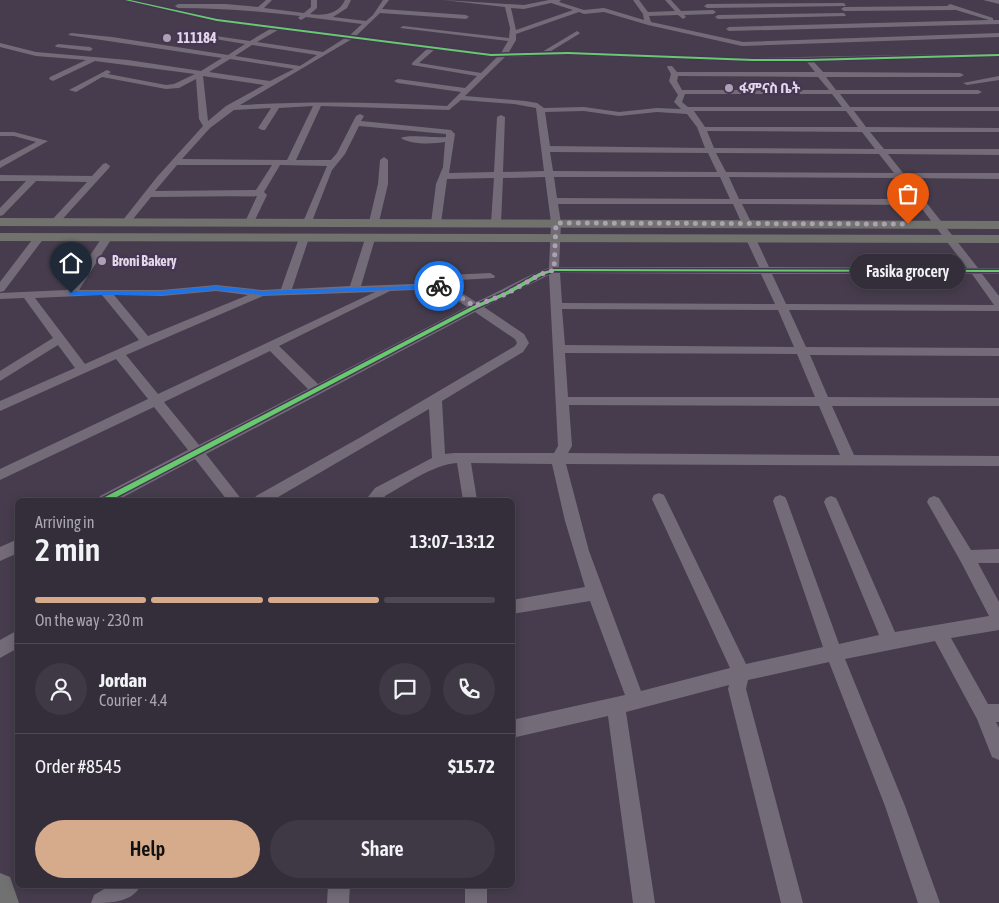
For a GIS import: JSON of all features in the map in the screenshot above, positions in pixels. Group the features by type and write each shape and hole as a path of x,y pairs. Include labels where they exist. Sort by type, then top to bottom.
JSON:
{"highway":[{"path":"0,222 999,225"},
{"path":"0,237 999,239"}],"main road":[{"path":"0,887 5,903"}],"street":[{"path":"126,0 139,1 159,8 217,20 278,29 504,55 545,52 753,60 999,55"},
{"path":"259,9 269,0"},
{"path":"298,20 314,8 314,0"},
{"path":"326,18 345,7 348,0"},
{"path":"126,222 207,126 245,98 302,68 350,38 379,11 386,0"},
{"path":"446,0 526,6 551,1"},
{"path":"537,0 551,1 586,12 604,10 648,23 741,43 999,35"},
{"path":"604,0 610,12"},
{"path":"636,0 646,14 648,23"},
{"path":"668,0 685,20"},
{"path":"730,0 702,1 729,29 753,60"},
{"path":"922,0 958,8 999,22"},
{"path":"986,0 999,2"},
{"path":"465,34 468,2"},
{"path":"159,8 184,5 259,9 367,23"},
{"path":"229,108 366,104 449,108 481,78 482,74 504,55 514,37 507,5"},
{"path":"707,6 958,8"},
{"path":"718,18 844,7"},
{"path":"844,7 855,26 882,46"},
{"path":"217,20 244,8"},
{"path":"403,28 514,37 579,10"},
{"path":"379,11 466,17"},
{"path":"646,14 712,12"},
{"path":"384,42 403,28 415,13"},
{"path":"729,29 999,22"},
{"path":"101,75 166,87 176,86 201,74 251,43 290,24"},
{"path":"690,26 696,33"},
{"path":"545,52 577,33"},
{"path":"188,34 324,54"},
{"path":"71,35 112,39 302,68"},
{"path":"77,57 112,39"},
{"path":"0,45 36,54 97,58 273,84"},
{"path":"58,46 92,50"},
{"path":"432,48 414,64 482,74"},
{"path":"890,52 898,58"},
{"path":"663,56 675,74"},
{"path":"940,57 947,63"},
{"path":"53,79 97,58"},
{"path":"809,60 849,108 999,304"},
{"path":"73,90 128,62"},
{"path":"953,69 986,98"},
{"path":"201,74 203,119 207,126"},
{"path":"675,74 960,76"},
{"path":"675,74 672,81 682,95 678,102 689,110 703,129 705,138 747,224"},
{"path":"967,83 999,78"},
{"path":"398,81 468,91"},
{"path":"681,92 978,92"},
{"path":"460,98 530,104 540,107 556,223 554,270 565,446 558,459 566,502 594,592 636,701"},
{"path":"290,163 305,135 318,104"},
{"path":"308,222 328,170 341,154 366,104"},
{"path":"540,110 584,109 619,114 657,110 998,105"},
{"path":"262,128 276,106"},
{"path":"496,223 500,117"},
{"path":"357,122 448,132 451,134 446,150 447,166 436,223"},
{"path":"703,129 999,130"},
{"path":"0,134 14,134 44,139 0,165"},
{"path":"404,138 433,141 450,139"},
{"path":"547,149 999,152"},
{"path":"374,222 384,184 384,160"},
{"path":"176,162 333,163"},
{"path":"259,193 278,162"},
{"path":"55,222 106,166"},
{"path":"444,176 550,174 999,176"},
{"path":"0,178 93,179"},
{"path":"0,213 34,178"},
{"path":"148,194 259,193"},
{"path":"250,222 262,195 259,193"},
{"path":"554,202 920,202"},
{"path":"0,289 39,238"},
{"path":"71,293 107,238"},
{"path":"285,292 304,238"},
{"path":"355,289 370,239"},
{"path":"751,239 849,460"},
{"path":"108,498 474,306 506,294 541,274 554,270 999,270"},
{"path":"391,288 392,282 397,280 490,276"},
{"path":"0,296 105,292 162,293 216,288 262,293 439,286 450,290 520,338 523,343 519,349 366,441 265,498"},
{"path":"0,475 391,288"},
{"path":"105,292 146,341"},
{"path":"0,406 146,341 262,293"},
{"path":"27,295 83,370"},
{"path":"556,306 999,308"},
{"path":"0,377 60,339"},
{"path":"272,346 315,388"},
{"path":"560,349 999,352"},
{"path":"118,354 233,498"},
{"path":"435,399 439,461"},
{"path":"563,401 999,402"},
{"path":"463,458 470,498"},
{"path":"375,498 380,492 439,461 463,458 999,461"},
{"path":"659,499 741,673 737,689 792,903"},
{"path":"780,501 834,653 895,806 929,903"},
{"path":"832,502 890,642"},
{"path":"515,728 616,706 741,673 999,621 967,557 934,502"},
{"path":"0,554 15,546"},
{"path":"967,557 999,556"},
{"path":"515,606 594,592"},
{"path":"940,634 991,713 999,750"},
{"path":"0,650 15,640"},
{"path":"616,706 644,903"},
{"path":"102,903 125,888"},
{"path":"338,903 339,888"},
{"path":"476,888 476,903"}],"cycle path":[{"path":"126,0 217,20 491,55 568,53 753,60 999,55"},
{"path":"109,498 475,307 507,293 541,274 554,270 999,271"}],"way so far":[{"path":"439,286 450,290 474,306 506,294 541,274 554,270 556,223 908,224"}],"place":[{"name":"111184","path":"167,38"},
{"name":"ፋምናስ ቤት","path":"729,88"},
{"name":"Fasika grocery","path":"908,224"},
{"name":"Broni Bakery","path":"102,261"}],"route":[{"path":"71,293 162,293 216,288 262,293 439,286"}]}
